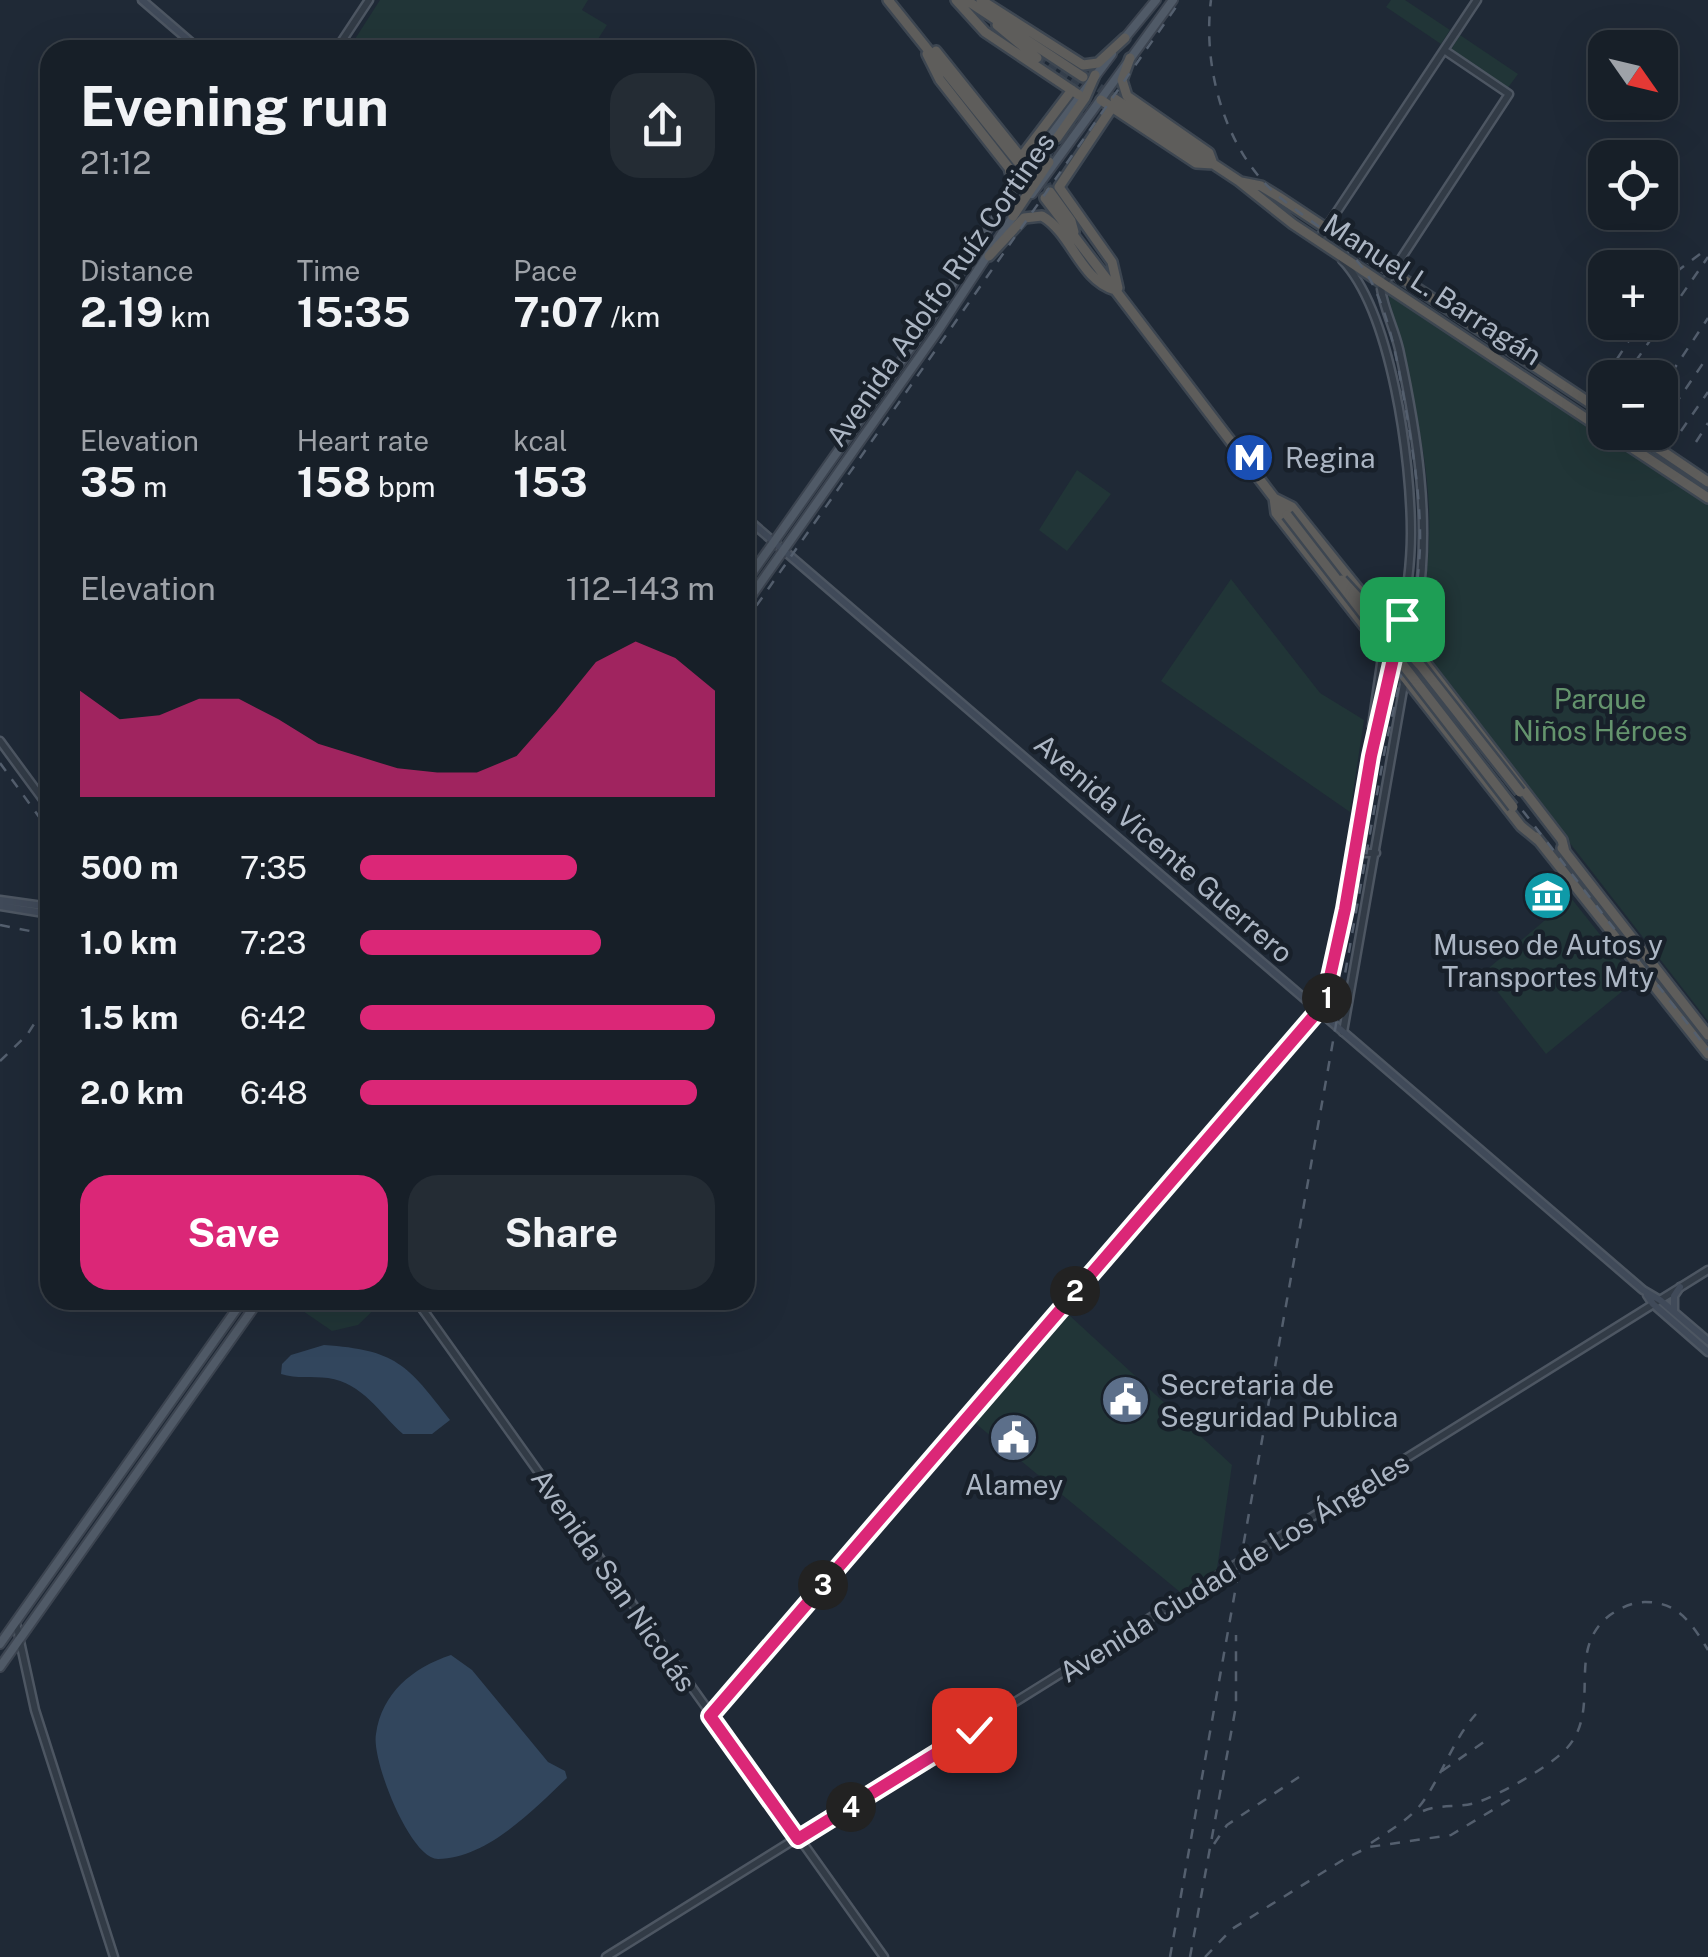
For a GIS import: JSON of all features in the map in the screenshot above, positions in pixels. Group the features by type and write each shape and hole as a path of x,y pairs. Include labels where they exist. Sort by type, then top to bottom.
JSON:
{"highway":[{"path":"888,0 923,42 954,70 1022,161 1075,92 984,32 956,0"},
{"path":"966,0 1083,77"},
{"path":"981,0 1083,65 1098,64 1126,38"},
{"path":"994,20 1008,37 1038,58"},
{"path":"923,42 940,80 1012,172 1004,204"},
{"path":"1101,100 1113,104 1196,163 1212,164 1209,153 1128,96 1122,80 1130,58"},
{"path":"1057,138 1085,98 1095,75"},
{"path":"1113,104 1058,187 1112,262 1118,291"},
{"path":"1013,216 1048,162"},
{"name":"Manuel L. Barragán","path":"1212,164 1257,199 1588,418"},
{"name":"Manuel L. Barragán","path":"1239,182 1261,186 1588,402"},
{"path":"1048,195 1072,221 1074,234 1274,498 1708,1054"},
{"path":"988,256 1024,218 1042,216 1054,225 1100,284 1118,291"},
{"path":"1637,450 1708,498"},
{"path":"1661,450 1708,482"},
{"path":"1274,498 1292,506 1410,645 1562,840 1566,852"},
{"path":"1274,498 1276,512 1522,826 1538,840"},
{"path":"1336,575 1422,666 1708,1035"},
{"path":"1366,626 1373,605"},
{"path":"1381,646 1399,634"},
{"path":"1392,660 1410,645"},
{"path":"1694,1018 1698,1042"}],"main road":[{"path":"142,0 188,40"},
{"path":"1075,92 1095,75 1156,0"},
{"name":"Avenida Adolfo Ruíz Cortines","path":"755,591 1013,216 1050,173 1173,0"},
{"name":"Avenida Adolfo Ruíz Cortines","path":"755,570 926,326 1004,204 1022,161"},
{"name":"Avenida Vicente Guerrero","path":"755,526 1645,1292 1708,1352"},
{"path":"0,904 40,910"},
{"path":"1674,1312 1674,1296 1680,1287"},
{"name":"Avenida Vicente Guerrero","path":"1656,1302 1708,1341"},
{"path":"0,1644 236,1310"},
{"path":"0,1668 251,1310"}],"street":[{"path":"342,40 368,0"},
{"path":"1318,240 1477,0"},
{"path":"1343,1032 1422,569 1424,508 1404,377 1381,292 1391,269 1509,94 1444,50"},
{"path":"710,1716 1319,1010 1328,992 1375,737 1399,634 1411,531 1398,411 1376,317 1357,277 1335,251"},
{"path":"1375,737 1372,726 1381,646"},
{"path":"0,742 40,796"},
{"path":"1356,853 1376,853"},
{"name":"Avenida Ciudad de Los Ángeles","path":"606,1957 1708,1270"},
{"name":"Avenida San Nicolás","path":"423,1310 884,1957"},
{"path":"16,1622 18,1642 114,1957"},
{"path":"8,1632 18,1642"}],"green space":[{"path":"380,0 588,0 582,10 607,25 597,40 354,40"},
{"path":"1391,0 1405,0 1450,30 1441,44 1386,7"},
{"path":"1460,35 1518,74 1507,89 1450,51"},
{"name":"Parque Niños Héroes","path":"1387,289 1588,423 1588,450 1628,450 1708,503 1708,1021 1417,646 1429,526 1427,481 1413,398"},
{"path":"1077,470 1111,494 1067,551 1039,530"},
{"path":"1231,579 1320,693 1364,720 1350,812 1161,681"},
{"path":"1571,898 1636,980 1546,1054 1483,973"},
{"path":"302,1310 374,1310 358,1325 332,1331"},
{"path":"1069,1315 1232,1465 1217,1569 1180,1592 975,1423"}],"water":[{"path":"324,1345 368,1351 398,1363 450,1420 432,1434 403,1434 351,1386 328,1378 281,1374 282,1364 291,1355"},
{"path":"451,1655 472,1670 548,1762 565,1771 567,1778 492,1841 457,1857 438,1859 427,1855 416,1843 395,1806 380,1764 376,1734 385,1706 401,1684 424,1667"}],"tunnel":[{"path":"1037,58 1079,86 1088,98 1049,162"},
{"path":"1088,80 1115,99"},
{"path":"1050,192 1040,168 1057,138"},
{"path":"1017,161 1045,198"}],"railway":[{"path":"755,608 1181,0"},
{"path":"1170,1957 1385,749 1411,624 1420,547 1418,493 1408,422 1380,301 1356,260 1282,199 1246,159 1222,109 1215,82 1210,54 1211,0"},
{"path":"1678,270 1700,254"},
{"path":"1636,360 1708,257"},
{"path":"1678,363 1708,318"},
{"path":"1616,360 1629,340"},
{"path":"1678,400 1708,356"},
{"path":"1681,431 1708,392"},
{"path":"1696,442 1708,423"},
{"path":"1437,700 1708,1050"},
{"path":"0,763 40,818"},
{"path":"755,922 760,926"},
{"path":"0,925 40,933"},
{"path":"0,1061 27,1035 40,1015"},
{"path":"1423,1811 1485,1799 1537,1771 1567,1748 1582,1715 1589,1645 1596,1629 1618,1610 1640,1602 1667,1606 1690,1623 1708,1650"},
{"path":"1190,1957 1236,1706 1236,1635"},
{"path":"1371,1843 1422,1803 1476,1714"},
{"path":"1442,1771 1491,1737"},
{"path":"1214,1844 1227,1825 1299,1777"},
{"path":"1205,1957 1232,1929 1346,1858 1369,1847 1451,1835 1511,1799"}],"place":[{"name":"Regina","path":"1250,457"},
{"name":"Museo de Autos y Transportes Mty","path":"1548,896"},
{"name":"Secretaria de Seguridad Publica","path":"1125,1400"},
{"name":"Alamey","path":"1014,1437"}],"route":[{"path":"974,1730 798,1839 710,1716 1324,1004 1371,756 1402,619"}]}
